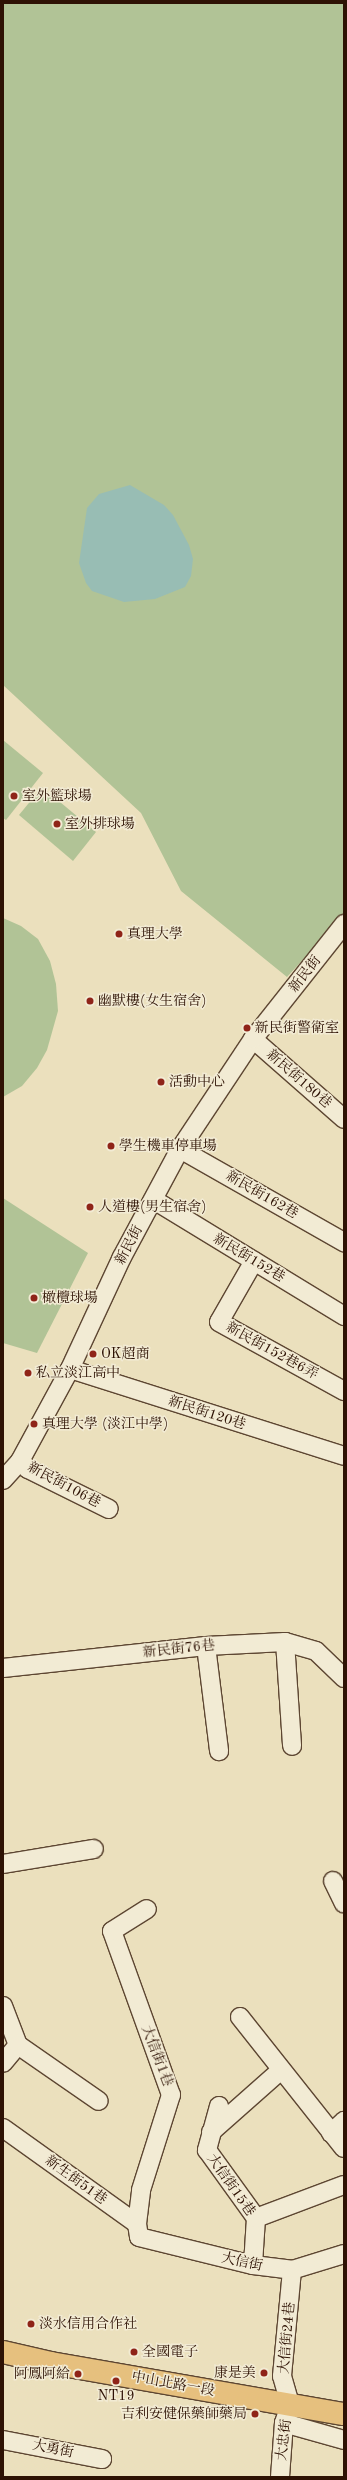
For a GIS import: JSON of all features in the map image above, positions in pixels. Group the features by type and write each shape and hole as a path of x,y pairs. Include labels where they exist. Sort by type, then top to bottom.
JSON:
{"main road":[{"name":"中山北路一段","path":"3,2352 287,2413 344,2411"}],"street":[{"name":"新民街","path":"3,1480 20,1461 70,1369 109,1285 180,1149 253,1039 344,924"},
{"name":"新民街180巷","path":"253,1039 344,1119"},
{"name":"新民街162巷","path":"180,1149 344,1242"},
{"name":"新民街152巷","path":"154,1200 344,1316"},
{"name":"新民街152巷6弄","path":"254,1261 219,1322 344,1391"},
{"name":"新民街120巷","path":"70,1369 344,1456"},
{"name":"新民街106巷","path":"20,1461 28,1469 109,1509"},
{"name":"新民街76巷","path":"3,1668 206,1646 285,1642 316,1651 344,1678"},
{"path":"285,1642 292,1746"},
{"path":"206,1646 219,1751"},
{"path":"3,1864 94,1849"},
{"path":"332,1881 344,1904"},
{"name":"大信街1巷","path":"138,2231 141,2190 171,2095 112,1931 147,1909"},
{"path":"4,2006 18,2045 99,2101"},
{"path":"240,2017 280,2071 338,2127 344,2148"},
{"path":"3,2063 18,2045"},
{"path":"211,2132 280,2071"},
{"name":"大信街15巷","path":"218,2106 206,2150 256,2218 253,2265"},
{"name":"新生街51巷","path":"3,2128 138,2231"},
{"path":"256,2218 344,2186"},
{"name":"大信街","path":"138,2231 253,2265 292,2270 344,2254"},
{"name":"大信街24巷","path":"287,2413 282,2376 292,2270"},
{"path":"287,2413 344,2440"},
{"name":"大忠街","path":"280,2477 287,2413"},
{"name":"大勇街","path":"3,2440 102,2459"}],"green space":[{"path":"3,3 344,3 344,915 287,977 181,891 141,813 3,685"},
{"name":"室外籃球場","path":"3,740 43,773 6,820 3,818"},
{"name":"室外排球場","path":"42,787 96,832 73,861 19,815"},
{"path":"3,918 21,926 38,939 50,961 56,984 58,1011 47,1050 37,1068 22,1086 3,1097"},
{"name":"橄欖球場","path":"3,1198 88,1253 37,1353 3,1343"}],"water":[{"path":"130,485 164,505 173,515 189,545 193,559 191,576 185,587 155,599 124,602 92,591 86,583 79,563 87,508 99,494"}],"place":[{"name":"室外籃球場","path":"14,796"},
{"name":"室外排球場","path":"57,824"},
{"name":"真理大學","path":"119,934"},
{"name":"幽默樓(女生宿舍)","path":"90,1001"},
{"name":"新民街警衛室","path":"247,1028"},
{"name":"活動中心","path":"161,1082"},
{"name":"學生機車停車場","path":"111,1146"},
{"name":"人道樓(男生宿舍)","path":"90,1207"},
{"name":"橄欖球場","path":"34,1298"},
{"name":"OK超商","path":"93,1354"},
{"name":"私立淡江高中","path":"28,1373"},
{"name":"真理大學 (淡江中學)","path":"34,1424"},
{"name":"淡水信用合作社","path":"31,2324"},
{"name":"全國電子","path":"134,2352"},
{"name":"康是美","path":"264,2373"},
{"name":"阿鳳阿給","path":"78,2374"},
{"name":"NT19","path":"116,2381"},
{"name":"吉利安健保藥師藥局","path":"255,2414"}]}
